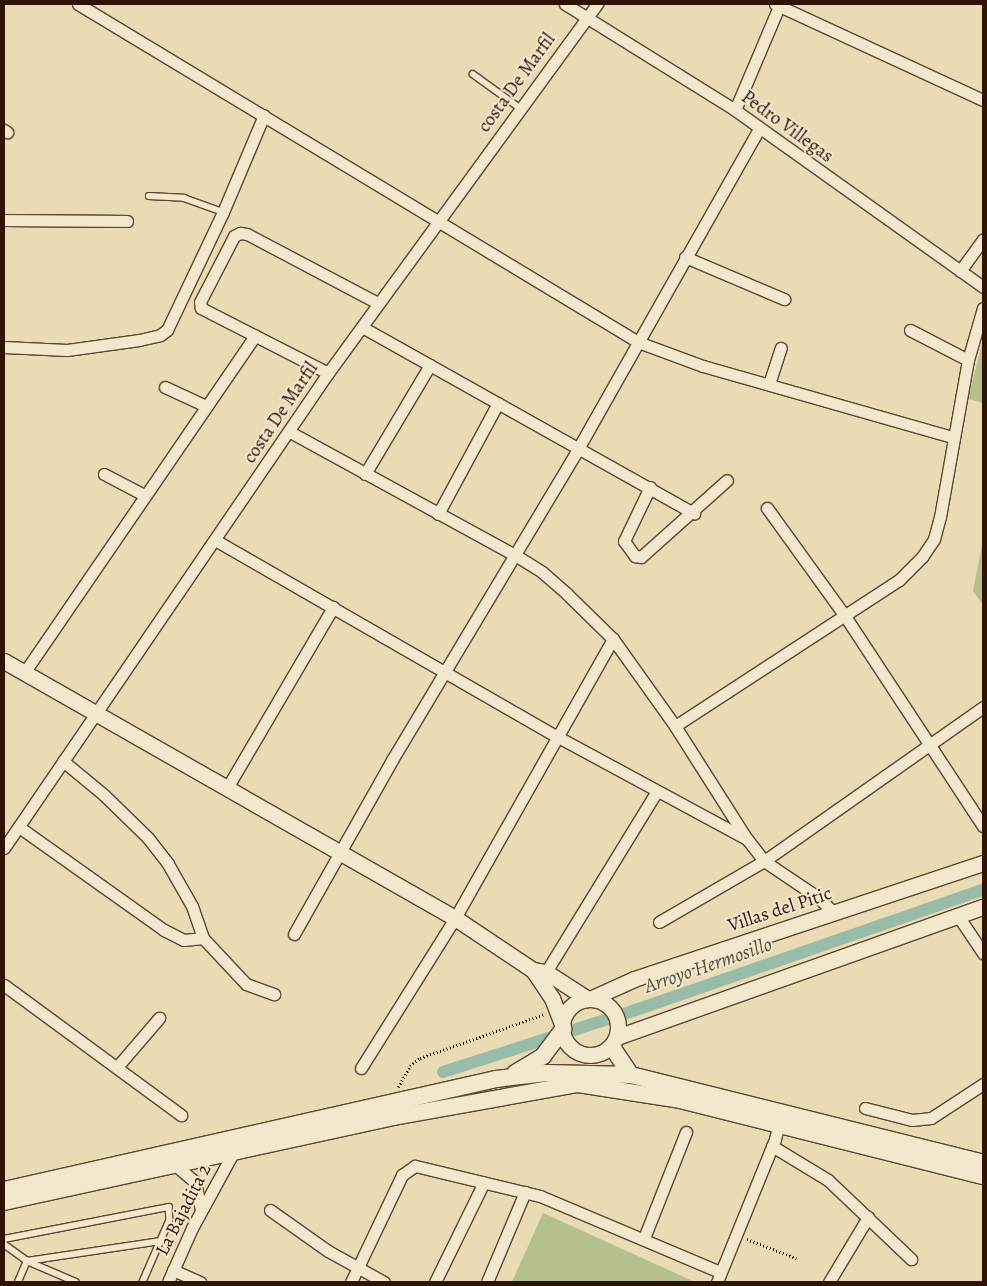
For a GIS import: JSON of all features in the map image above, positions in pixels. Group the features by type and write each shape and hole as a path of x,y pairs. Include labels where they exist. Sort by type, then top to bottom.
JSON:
{"main road":[{"path":"4,1190 496,1079 524,1070 564,1034"},
{"path":"613,1035 631,1075"},
{"path":"496,1079 586,1078 631,1075 983,1176"},
{"path":"4,1202 394,1117 586,1078 680,1100 780,1119 983,1163"}],"street":[{"path":"78,4 638,342 703,366 953,437"},
{"name":"Pedro Villegas","path":"565,4 735,110 758,130 983,287"},
{"name":"costa De Marfil","path":"4,848 95,712 290,432 328,373 597,4"},
{"path":"735,110 778,4 983,100"},
{"path":"4,347 67,350 160,335 172,322 223,212 264,115"},
{"path":"294,934 338,854 579,447 758,130"},
{"path":"4,220 127,221"},
{"path":"328,373 206,313 200,302 234,236 240,233 275,247 378,303"},
{"path":"960,270 983,239"},
{"path":"685,257 784,299"},
{"path":"675,726 899,580 934,539 968,360 983,308"},
{"path":"362,327 694,513"},
{"path":"910,330 968,360"},
{"path":"24,673 144,495 255,336"},
{"path":"769,384 780,348"},
{"path":"365,474 430,365"},
{"path":"165,387 206,406"},
{"path":"438,514 498,403"},
{"path":"290,432 515,555 542,572 613,639 675,726 747,840 764,861 819,898 834,914"},
{"path":"104,474 144,495"},
{"path":"650,487 624,541 635,556 645,557 727,480"},
{"path":"767,508 845,616 983,826"},
{"path":"215,540 447,671 558,737 747,840"},
{"path":"227,788 333,607"},
{"path":"361,1068 455,918 613,639"},
{"path":"4,661 227,788 338,854 455,918 540,971 588,998 600,1001 613,1035"},
{"path":"659,922 764,861 928,743 983,707"},
{"path":"63,761 104,795 148,838 168,864 192,906 203,938 246,984 274,994"},
{"path":"540,971 657,791"},
{"path":"19,827 164,930 184,940 203,938"},
{"name":"Villas del Pitic","path":"588,998 634,979 983,863"},
{"path":"588,998 570,1008 564,1034 575,1051 586,1056 613,1035 983,907"},
{"path":"958,916 983,953"},
{"path":"540,971 558,1009 564,1034 586,1078"},
{"path":"4,984 181,1115"},
{"path":"117,1067 159,1018"},
{"path":"586,1078 613,1035"},
{"path":"865,1108 912,1120 931,1118 983,1084"},
{"path":"351,1282 402,1175 409,1168 416,1166 525,1192 566,1205 644,1238 718,1277 772,1146 780,1119"},
{"path":"644,1238 686,1132"},
{"path":"772,1146 828,1180 911,1259"},
{"name":"La Bajadita 2","path":"168,1282 201,1210 233,1153"},
{"path":"175,1165 195,1182 201,1210"},
{"path":"435,1282 484,1182"},
{"path":"487,1282 525,1192"},
{"path":"270,1210 328,1251 384,1282"},
{"path":"829,1282 868,1217"},
{"path":"173,1270 200,1282"}],"lane":[{"path":"473,74 520,108"},
{"path":"148,196 184,198 223,212"},
{"path":"4,1238 162,1206 172,1212 142,1282"},
{"path":"27,1261 161,1241"},
{"path":"4,1244 27,1261 76,1282"},
{"path":"18,1282 27,1261"}],"path":[{"path":"388,1104 410,1066 420,1058 558,1009"},
{"path":"736,1235 796,1258"}],"green space":[{"path":"983,340 983,403 968,399"},
{"path":"983,540 983,605 973,591"},
{"path":"543,1213 695,1282 512,1282"}],"waterway":[{"name":"Arroyo Hermosillo","path":"443,1072 630,1012 983,890"}]}
